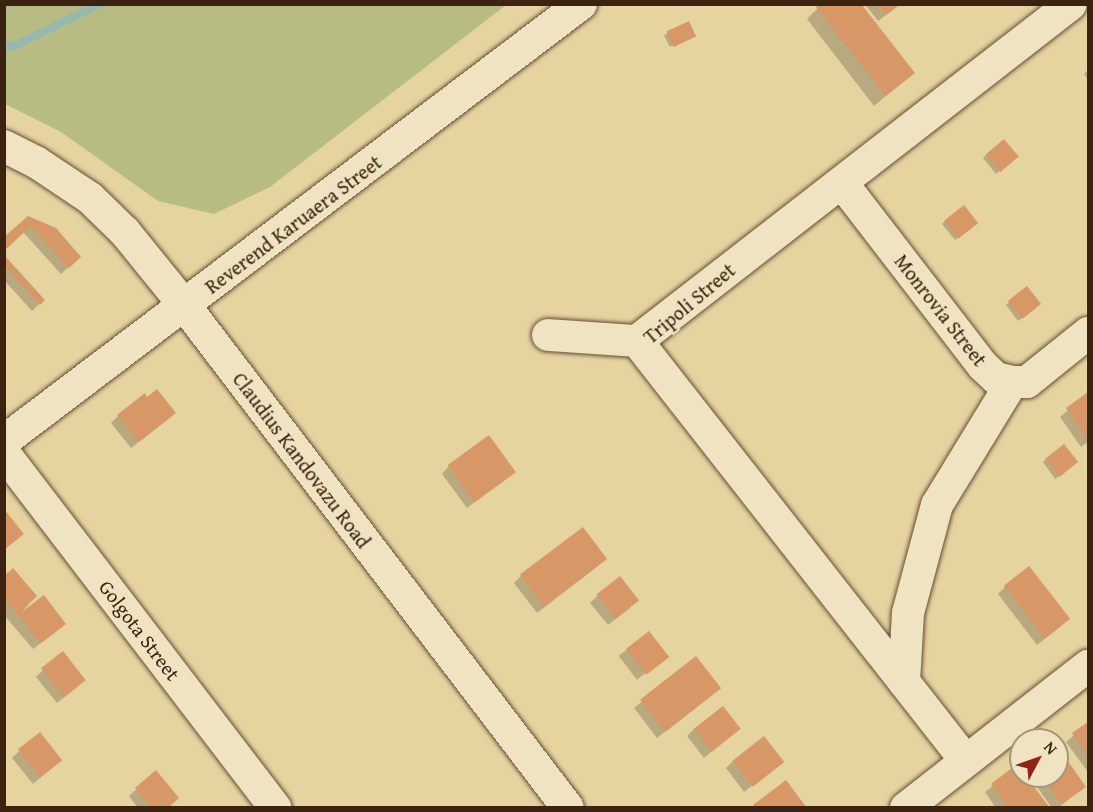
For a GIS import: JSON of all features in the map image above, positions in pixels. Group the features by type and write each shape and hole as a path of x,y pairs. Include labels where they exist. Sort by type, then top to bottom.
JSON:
{"street":[{"name":"Reverend Karuaera Street","path":"4,441 581,4"},
{"name":"Tripoli Street","path":"966,761 638,341 1071,4"},
{"name":"Claudius Kandovazu Road","path":"4,146 36,162 90,198 125,232 185,306 568,807"},
{"name":"Monrovia Street","path":"842,183 983,366 996,378 1012,382"},
{"path":"904,682 908,613 937,505 1012,382 1026,382 1089,333"},
{"path":"548,335 638,341"},
{"name":"Golgota Street","path":"4,453 275,807"},
{"path":"906,807 1089,666"},
{"path":"521,746 576,807"}],"green space":[{"path":"4,5 506,5 270,187 214,214 158,201 61,132 5,104"}],"building":[{"path":"878,4 900,4 886,15"},
{"path":"819,5 862,5 915,73 886,96 816,7"},
{"path":"689,21 696,36 674,47 666,32"},
{"path":"1004,139 1019,157 1000,172 986,154"},
{"path":"964,205 978,223 958,239 944,220"},
{"path":"28,216 56,228 81,257 69,268 31,226 4,251 4,237"},
{"path":"4,255 45,300 40,305 4,265"},
{"path":"1027,286 1041,304 1022,319 1008,301"},
{"path":"157,389 176,413 139,442 117,415 145,393 147,397"},
{"path":"1088,392 1088,440 1066,408"},
{"path":"489,435 516,472 475,502 448,465"},
{"path":"1064,444 1078,462 1059,477 1045,459"},
{"path":"4,509 24,534 4,550"},
{"path":"583,527 607,559 544,606 520,575"},
{"path":"1029,566 1070,619 1045,638 1004,586"},
{"path":"13,568 37,596 19,614 44,595 66,624 41,643 4,598 4,576"},
{"path":"620,576 639,600 615,619 596,594"},
{"path":"649,631 669,657 646,675 626,649"},
{"path":"63,651 86,680 64,697 41,668"},
{"path":"696,656 721,688 665,732 640,700"},
{"path":"723,706 741,729 712,752 694,729"},
{"path":"1088,722 1088,755 1072,733"},
{"path":"40,732 62,760 40,778 18,749"},
{"path":"764,736 784,762 753,787 732,761"},
{"path":"1069,763 1086,787 1062,804 1050,788 1069,788"},
{"path":"156,770 179,798 168,808 151,808 135,788"},
{"path":"1009,770 1009,788 1035,788 1050,808 1009,808 991,784"},
{"path":"786,780 807,808 756,808 753,805"}],"waterway":[{"path":"4,47 14,46 100,4"}]}
